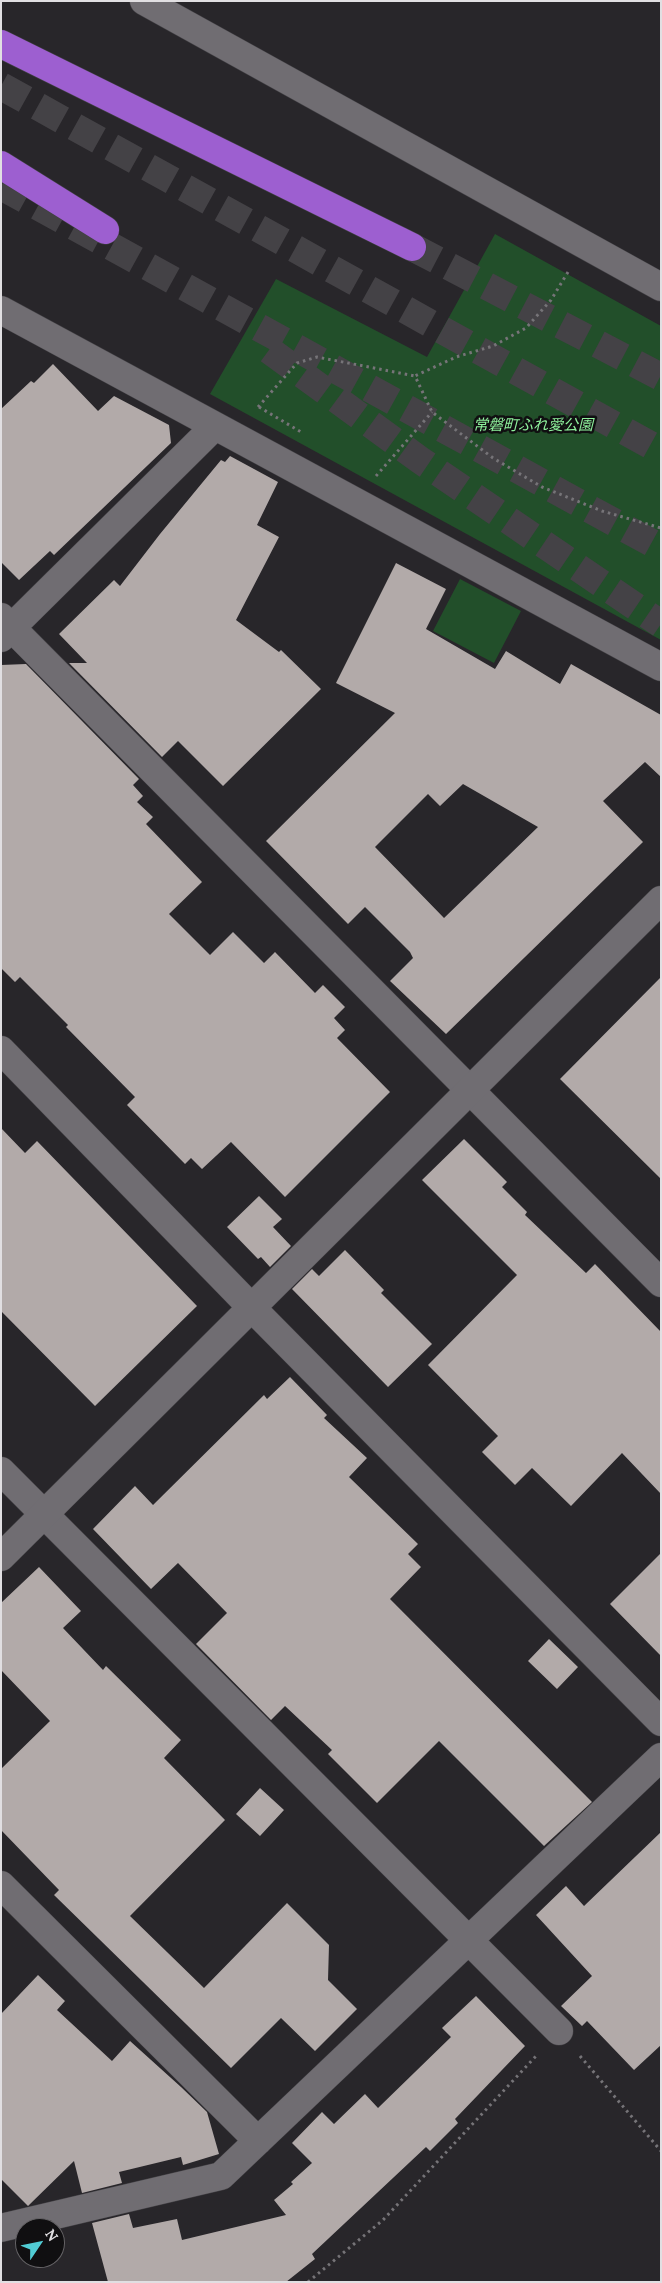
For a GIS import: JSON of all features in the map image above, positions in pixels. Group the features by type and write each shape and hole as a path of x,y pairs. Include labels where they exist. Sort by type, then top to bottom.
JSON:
{"highway":[{"path":"1,44 412,247"},
{"path":"1,165 105,230"}],"street":[{"path":"144,1 661,287"},
{"path":"1,310 661,667"},
{"path":"215,426 5,628 661,1284"},
{"path":"1,1556 470,1092 661,900"},
{"path":"1,1050 252,1308 661,1722"},
{"path":"1,1471 559,2031"},
{"path":"1,2228 221,2176 661,1757"},
{"path":"1,1884 258,2140"}],"path":[{"path":"309,436 259,407 297,364 317,357 415,376 456,357 493,346 526,328 551,300 583,245"},
{"path":"415,376 432,412 494,458 542,487 602,510 661,528"},
{"path":"368,471 376,476 432,412"},
{"path":"308,2282 383,2220 559,2031 661,2151"}],"green space":[{"name":"常磐町ふれ愛公園","path":"495,234 661,326 661,640 210,394 276,279 427,357"},
{"path":"460,579 521,611 494,663 433,631"}],"building":[{"path":"53,364 98,411 114,396 169,425 171,443 54,555 50,551 19,580 1,562 1,409 31,381 34,383"},
{"path":"230,456 278,482 257,525 279,537 236,620 279,652 281,650 321,689 223,786 178,741 162,757 69,663 87,663 59,634 114,580 120,586 221,460 225,462"},
{"path":"396,563 446,589 426,629 495,669 506,651 560,684 571,664 661,715 661,777 645,762 603,801 643,842 446,1034 390,981 413,958 410,952 365,907 348,924 266,841 395,713 336,683","holes":["463,784 538,827 444,918 375,847 428,794 440,806"]},
{"path":"26,664 139,779 133,785 143,796 137,802 153,817 146,824 202,882 169,914 210,955 233,932 264,963 275,952 315,993 323,985 345,1007 334,1018 345,1030 337,1038 390,1092 285,1197 231,1142 202,1169 191,1158 185,1164 127,1105 135,1097 66,1027 68,1025 20,977 15,982 1,968 1,665"},
{"path":"661,977 661,1179 560,1079"},
{"path":"1,1128 25,1153 37,1141 197,1306 95,1406 1,1311"},
{"path":"464,1139 507,1182 502,1187 527,1212 525,1215 586,1273 595,1264 661,1332 661,1494 622,1453 571,1506 532,1468 515,1485 482,1452 498,1436 428,1365 517,1275 422,1180"},
{"path":"259,1196 282,1219 273,1227 291,1246 270,1267 261,1257 258,1259 227,1227"},
{"path":"345,1250 384,1290 381,1293 432,1344 388,1387 292,1289 312,1269 319,1276"},
{"path":"290,1377 327,1415 324,1418 367,1458 349,1477 418,1544 408,1554 421,1567 390,1599 592,1802 544,1846 439,1741 377,1803 328,1754 332,1750 285,1706 271,1720 196,1644 227,1613 178,1563 151,1589 93,1529 135,1486 153,1505 264,1395 267,1399"},
{"path":"661,1553 661,1656 610,1604"},
{"path":"39,1567 81,1611 63,1628 103,1670 106,1666 181,1740 164,1758 225,1820 130,1916 204,1988 287,1903 329,1945 328,1980 357,2009 315,2051 281,2018 231,2068 54,1895 59,1890 1,1830 1,1769 50,1721 1,1670 1,1603"},
{"path":"549,1639 578,1667 557,1689 528,1661"},
{"path":"260,1788 284,1810 260,1836 236,1814"},
{"path":"661,1832 661,2045 634,2070 587,2021 582,2026 561,2006 592,1976 536,1915 566,1886 584,1906"},
{"path":"38,1975 65,2001 57,2010 112,2061 130,2041 207,2112 219,2154 183,2165 181,2157 119,2172 122,2183 82,2193 74,2161 28,2206 1,2179 1,2014"},
{"path":"476,1996 525,2046 455,2119 458,2123 430,2151 426,2147 312,2254 315,2259 286,2282 108,2282 92,2223 129,2214 133,2228 177,2219 182,2240 286,2215 274,2200 293,2184 291,2182 312,2163 292,2143 322,2112 334,2124 365,2094 378,2108 451,2037 442,2028"}],"tunnel":[{"path":"1,86 661,451"},
{"path":"1,186 661,548"},
{"path":"412,247 661,377"},
{"path":"269,350 420,460 661,624"}]}
